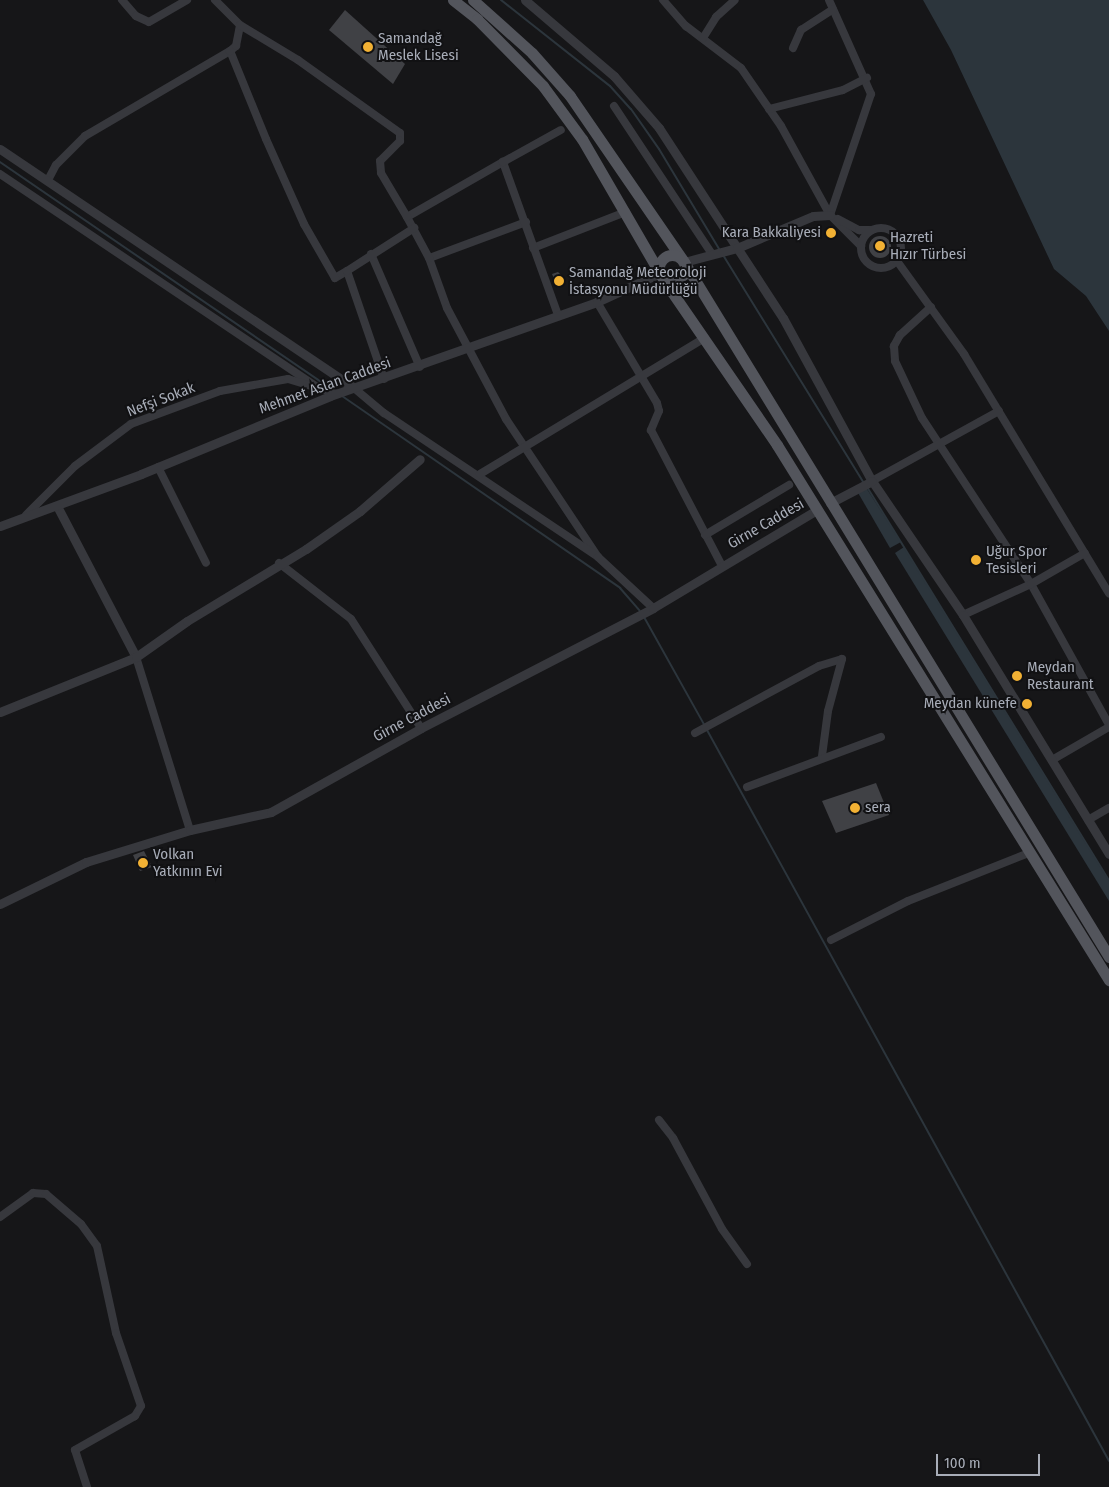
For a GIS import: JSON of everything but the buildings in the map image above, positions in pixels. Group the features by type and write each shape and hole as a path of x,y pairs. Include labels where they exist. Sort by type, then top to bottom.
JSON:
{"main road":[{"path":"453,0 477,19 543,86 582,139 660,273 705,338 817,510 1109,980"},
{"path":"472,0 532,52 570,96 684,262 1109,957"},
{"path":"666,256 678,256 684,262 684,274 678,280 666,280 660,273 659,265 666,256"}],"street":[{"path":"122,0 136,16 149,22 187,0"},
{"path":"215,0 240,25 305,65 400,133 400,141 380,161 381,173 414,228 428,258 447,308 472,349 506,419 598,557"},
{"path":"525,0 614,76 659,128 783,318 872,480 963,615 1109,854"},
{"path":"663,0 702,38 741,68 769,109 830,215 861,246 864,259 873,267 886,268 897,261 901,248 896,235 885,228 859,230 830,215 813,216 737,248 684,262"},
{"path":"702,38 716,17 735,0"},
{"path":"829,0 867,78 870,106 830,215"},
{"path":"793,48 801,30 834,9"},
{"path":"48,180 56,165 85,136 230,51 236,46 240,25"},
{"path":"230,51 304,224 335,278 414,228"},
{"path":"769,109 843,90 867,78"},
{"path":"614,106 712,254"},
{"path":"407,217 561,130"},
{"path":"0,149 354,388 384,413 480,474 598,557 653,608"},
{"path":"503,162 558,315"},
{"path":"0,174 319,388"},
{"path":"533,248 626,212"},
{"path":"428,258 526,222"},
{"path":"861,246 871,230"},
{"path":"371,254 420,367"},
{"path":"897,261 931,307 1000,411 1109,593"},
{"path":"347,271 384,379"},
{"name":"Mehmet Aslan Caddesi","path":"0,526 158,467 354,388 472,349 558,315 597,302 660,273"},
{"path":"597,302 641,374 659,409 651,430 722,566"},
{"path":"931,307 900,335 893,355 922,418 1031,584 1109,726 1052,760"},
{"path":"480,474 641,374 705,338"},
{"name":"Nefşi Sokak","path":"22,519 54,492 75,466 131,424 220,391 288,379 340,394"},
{"path":"830,503 1000,411"},
{"path":"0,712 136,657 279,563 306,549 360,511 420,459"},
{"path":"158,467 206,563"},
{"path":"705,535 789,485"},
{"path":"57,506 136,657 190,830"},
{"name":"Girne Caddesi","path":"0,904 86,862 190,830 271,812 421,728 653,608 817,510"},
{"path":"963,615 1031,584 1084,552"},
{"path":"279,563 351,619 421,728"},
{"path":"695,733 819,666 842,659 828,711 822,756"},
{"path":"747,787 822,756 881,737"},
{"path":"1088,820 1109,808"},
{"path":"831,940 908,901 1031,852"},
{"path":"659,1120 673,1138 722,1229 748,1264"},
{"path":"0,1217 33,1193 46,1194 81,1224 97,1246 116,1334 141,1406 135,1416 75,1450 87,1487"}],"shaded area":[{"path":"923,0 1109,0 1109,331 1086,296 1054,269 951,50"},
{"path":"865,486 901,542 890,548 857,491"},
{"path":"904,547 1109,881 1109,901 895,553"}],"waterway":[{"path":"501,0 610,86 631,109 659,149 719,249"},
{"path":"0,162 332,389"},
{"path":"723,255 864,483"},
{"path":"342,396 620,588 640,611"},
{"path":"867,487 1109,881"},
{"path":"644,617 705,726"},
{"path":"707,730 1109,1461"}],"place":[{"name":"Samandağ Meslek Lisesi","path":"368,47"},
{"name":"Kara Bakkaliyesi","path":"831,233"},
{"name":"Hazreti Hızır Türbesi","path":"880,246"},
{"name":"Samandağ Meteoroloji İstasyonu Müdürlüğü","path":"559,281"},
{"name":"Uğur Spor Tesisleri","path":"976,560"},
{"name":"Meydan Restaurant","path":"1017,676"},
{"name":"Meydan künefe","path":"1027,704"},
{"name":"sera","path":"855,808"},
{"name":"Volkan Yatkının Evi","path":"143,863"}]}
